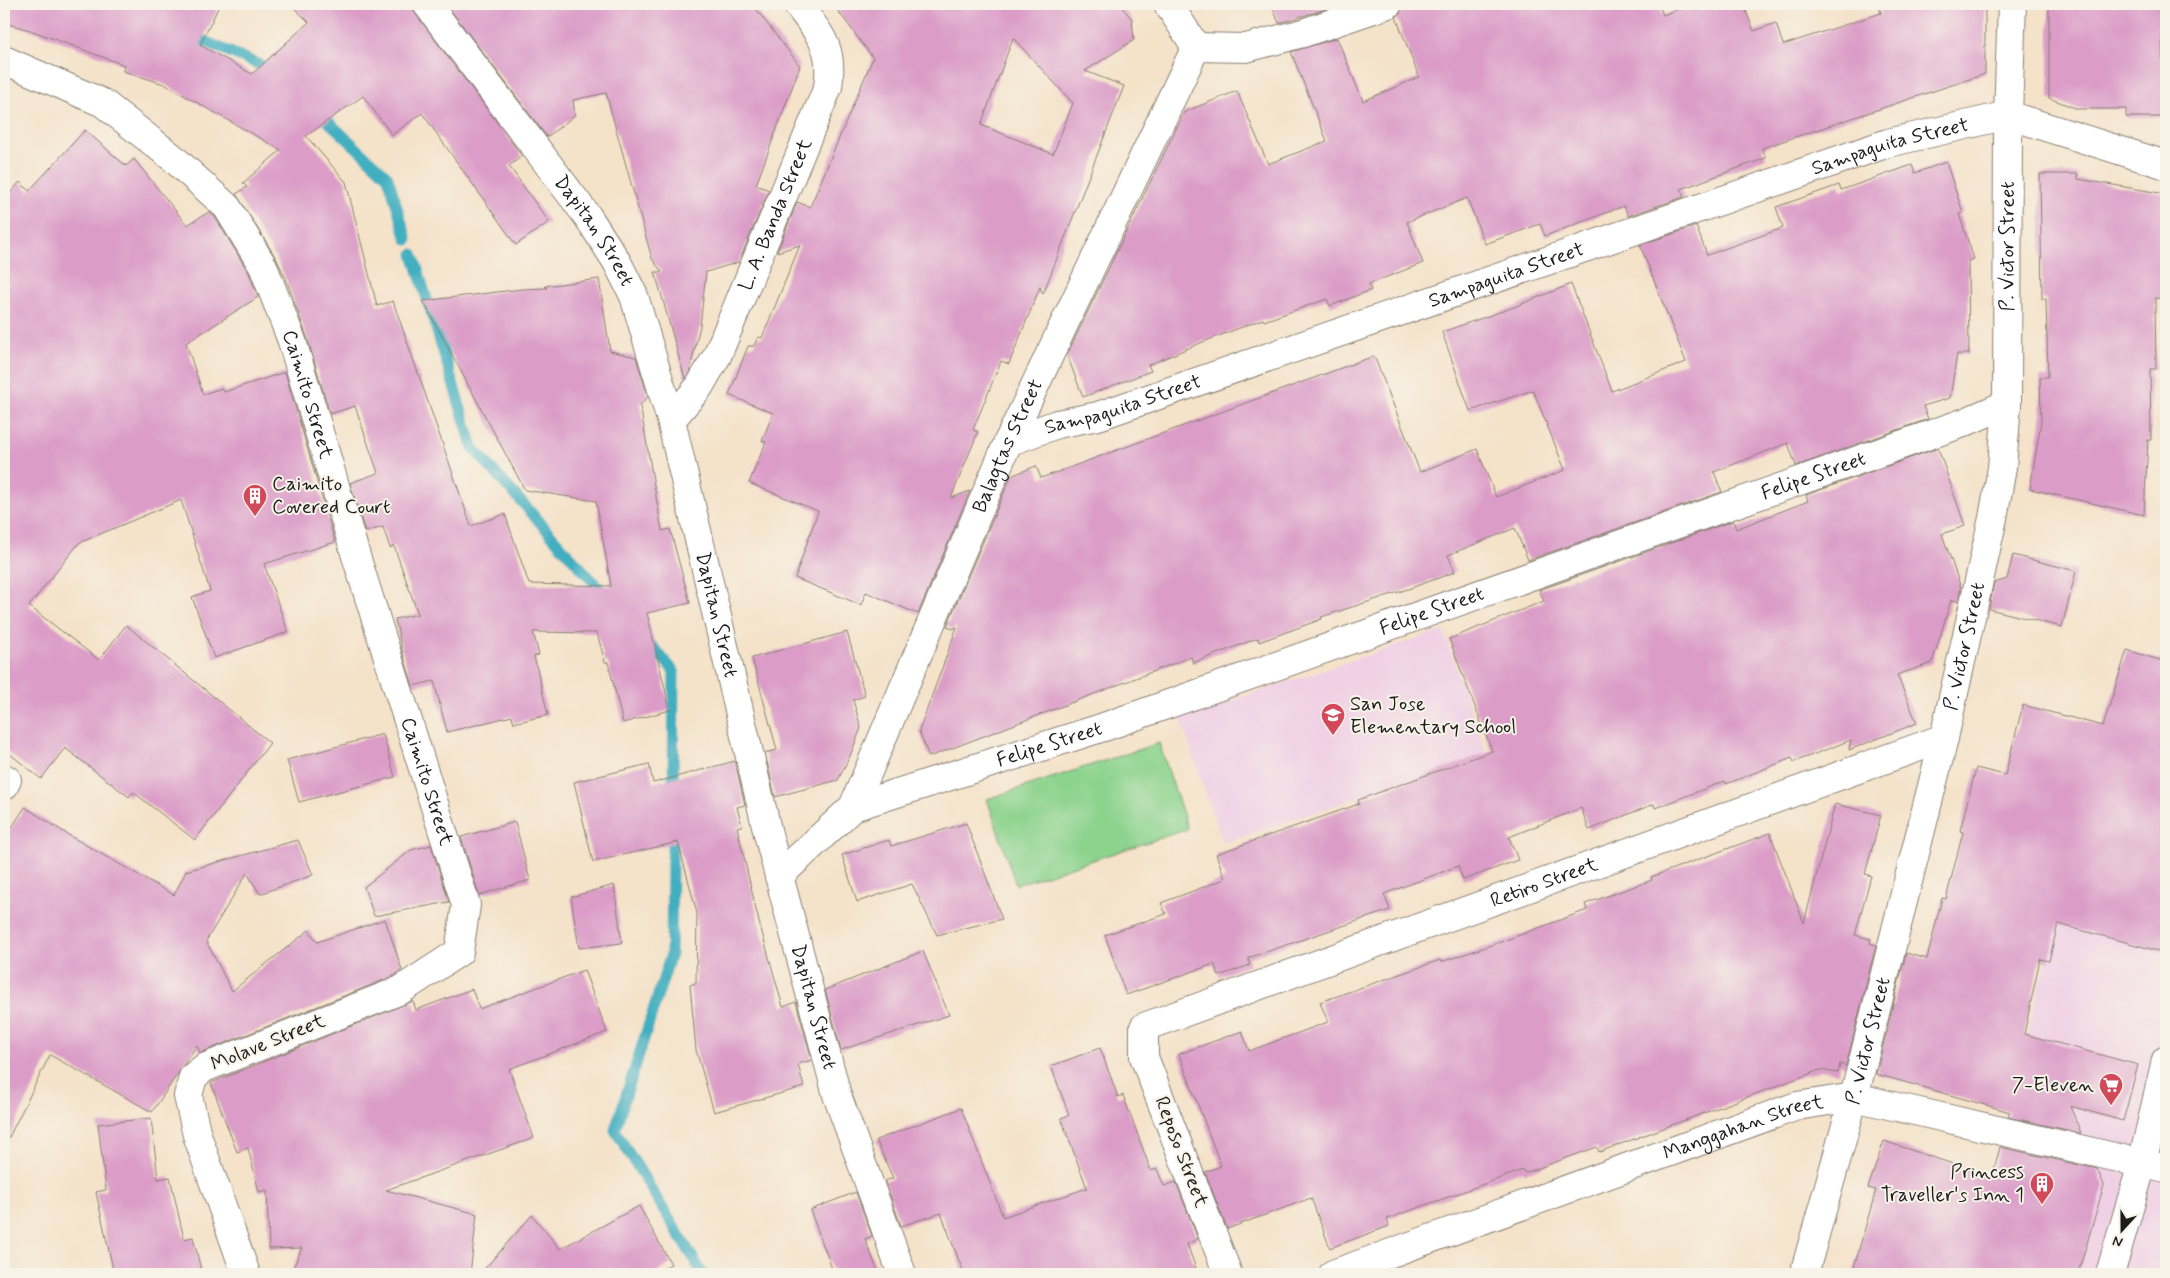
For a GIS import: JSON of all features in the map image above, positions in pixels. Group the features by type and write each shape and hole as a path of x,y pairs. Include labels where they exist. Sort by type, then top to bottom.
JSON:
{"street":[{"name":"Dapitan Street","path":"427,4 588,217 617,262 634,296 671,420 779,876 837,1095 902,1274"},
{"name":"L. A. Banda Street","path":"671,420 699,387 717,356 828,87 831,67 825,42 797,4"},
{"path":"1168,4 1196,47 1246,48 1302,33 1388,4"},
{"name":"P. Victor Street","path":"1804,1274 1854,1097 1944,738 1994,518 2002,468 2007,404 2008,115 2012,4"},
{"name":"Balagtas Street","path":"779,876 853,807 1008,442 1196,47"},
{"name":"Caimito Street","path":"4,60 103,103 173,158 226,207 263,266 292,341 359,566 466,905"},
{"path":"2008,115 2166,165"},
{"name":"Sampaguita Street","path":"1008,442 1057,424 1098,416 1888,143 2008,115"},
{"name":"Felipe Street","path":"853,807 1104,727 1953,426 2007,404"},
{"name":"Retiro Street","path":"1144,1027 1944,738"},
{"path":"4,778 7,780 4,786"},
{"name":"Molave Street","path":"246,1274 197,1135 188,1096 193,1078 204,1068 401,990 459,952 466,905"},
{"name":"Reposo Street","path":"1144,1027 1144,1057 1228,1274"},
{"path":"2110,1274 2154,1166 2166,1060"},
{"name":"Manggahan Street","path":"1333,1274 1797,1106 1854,1097 2154,1166"}],"shaded area":[{"name":"San Jose Elementary School","path":"1443,630 1486,754 1223,843 1180,718"},
{"path":"2127,650 2166,661 2166,1274 1961,1274 1995,1159"}],"green space":[{"path":"1159,743 1188,829 1016,885 987,799"}],"building":[{"path":"4,4 220,4 200,45 252,74 309,22 290,4 412,4 415,13 522,156 509,166 549,222 516,245 422,113 392,135 363,96 306,136 346,182 377,306 393,301 471,526 505,514 529,584 611,586 596,501 525,490 423,301 522,289 547,288 545,286 599,279 610,351 636,357 648,397 640,405 662,531 670,529 690,603 647,613 670,710 623,723 608,662 605,662 597,633 533,632 539,655 534,656 548,715 514,723 512,716 447,732 434,681 413,686 403,654 395,619 418,614 394,546 390,548 383,527 365,532 350,483 378,473 355,406 330,414 307,337 286,279 276,258 236,194 247,187 243,183 281,150 164,84 123,71 124,65 30,30 4,23"},
{"path":"446,4 752,4 800,66 756,185 769,190 739,262 706,272 700,326 689,373 685,379 655,272 662,272 652,259 606,93 573,100 575,115 547,137"},
{"path":"833,4 1119,4 1132,19 1134,40 1085,71 1124,86 1043,294 1040,287 1009,364 1001,361 973,430 978,432 951,498 970,491 918,614 866,592 861,605 795,578 818,511 749,483 766,442 762,441 773,413 729,395 748,346 754,346 758,337 762,338 800,245 777,252 797,202 810,207 873,58","holes":["1013,38 1073,103 1053,154 981,125"]},
{"path":"1271,4 1324,4 1326,9 1279,23"},
{"path":"1403,4 1659,4 1663,15 1691,4 1743,4 1754,31 1776,23 1783,45 1881,13 1878,4 1985,4 1985,74 1762,148 1766,158 1681,189 1684,197 1628,216 1624,206 1545,236 1540,224 1485,244 1467,198 1407,222 1423,263 1369,284 1371,290 1330,306 1327,299 1264,321 1263,319 1148,365 1151,371 1083,397 1067,355 1184,112 1237,91 1268,164 1327,141 1291,52 1337,38 1363,101 1419,77 1396,17 1400,14"},
{"path":"2049,5 2162,5 2163,117 2126,117 2126,109 2078,109 2049,98"},
{"path":"85,130 126,166 134,159 187,225 209,212 215,217 249,273 258,297 186,343 203,394 222,388 224,392 285,372 335,542 264,564 288,632 214,658 192,597 210,591 181,500 79,543 29,606 99,660 126,625 270,743 195,840 133,792 129,797 65,748 41,779 4,749 4,200 20,182 29,191"},
{"path":"1946,162 1963,213 1959,214 1974,259 1968,261 1969,354 1957,354 1950,398 1923,406 1928,419 1796,466 1788,443 1714,472 1722,492 1528,560 1515,528 1448,555 1455,572 1321,617 1322,619 1259,642 1258,638 1193,663 1191,657 929,757 919,731 957,627 952,629 947,626 1011,476 1036,466 1041,478 1374,356 1420,472 1477,449 1496,497 1565,470 1533,390 1470,411 1442,332 1514,307 1571,284 1612,391 1686,362 1640,245 1696,226 1707,255 1783,228 1776,207 1839,185 1841,190 1912,165 1915,173"},
{"path":"2040,174 2078,174 2078,179 2166,194 2166,299 2155,298 2156,369 2150,369 2151,440 2148,440 2144,515 2030,489 2041,422 2040,377 2048,377 2046,299 2042,299"},
{"path":"1938,448 1965,526 1942,534 1961,588 1958,601 1951,600 1932,663 1897,675 1917,723 1849,750 1851,740 1794,762 1792,758 1726,784 1725,781 1655,808 1654,804 1589,830 1581,808 1509,837 1518,860 1463,880 1458,866 1384,894 1390,910 1248,958 1250,965 1219,976 1214,964 1126,995 1105,935 1166,914 1161,903 1225,879 1216,854 1359,804 1358,800 1492,751 1449,639 1544,601 1539,590 1733,521 1736,529 1808,501 1806,495"},
{"path":"2013,555 2076,571 2062,627 1989,609 1994,583 2007,579"},
{"path":"847,632 865,696 853,700 861,728 850,756 838,780 775,797 765,753 777,750 752,658"},
{"path":"2127,650 2166,662 2166,953 2058,924 2049,961 2040,959 2024,1034 2138,1065 2123,1121 2070,1106 2081,1133 2008,1117 2010,1112 1876,1074 1906,953 1927,959 1942,898 1946,899 1963,832 1960,831 1976,768 2005,775 2023,705 2103,726"},
{"path":"383,734 395,777 299,802 287,760"},
{"path":"735,761 745,805 737,807 742,826 737,827 759,922 783,1007 796,1002 812,1060 798,1064 804,1087 714,1112 696,1050 690,985 696,983 697,913 678,842 593,862 574,782 649,764 653,783"},
{"path":"1835,804 1881,815 1865,874 1871,876 1855,935 1871,939 1870,943 1876,945 1846,1066 1840,1064 1838,1073 1820,1070 1599,1152 1597,1147 1525,1173 1523,1170 1387,1219 1389,1226 1330,1248 1311,1198 1227,1229 1205,1172 1221,1166 1179,1054 1242,1031 1249,1051 1328,1022 1320,1002 1440,960 1441,962 1506,940 1587,910 1585,904 1652,880 1651,877 1770,833 1804,923"},
{"path":"25,807 70,836 174,895 186,871 298,840 313,875 260,894 247,873 206,941 232,991 309,930 317,942 385,919 402,970 394,976 200,1053 197,1045 152,1112 50,1055 4,1147 4,840"},
{"path":"515,822 530,880 479,895 461,837"},
{"path":"966,823 1002,919 937,935 912,884 857,902 842,855 889,840 891,846"},
{"path":"431,845 449,902 374,916 364,887 411,850"},
{"path":"614,885 622,943 579,948 571,897"},
{"path":"923,951 949,1015 841,1050 825,990"},
{"path":"584,970 607,1032 509,1069 534,1138 386,1190 477,1214 470,1274 290,1274 302,1248 269,1249 267,1190 259,1192 248,1148 237,1152 211,1083 413,1001 416,1010 472,989 479,1009"},
{"path":"1100,1048 1118,1097 1123,1095 1151,1171 1157,1169 1164,1186 1176,1182 1198,1239 1187,1244 1198,1274 964,1274 941,1213 901,1226 885,1181 893,1178 876,1140 961,1108 1003,1217 1087,1188 1061,1118 1069,1115 1051,1066"},
{"path":"151,1118 158,1179 170,1177 184,1239 193,1237 202,1274 114,1274 96,1192 106,1190 98,1124"},
{"path":"1884,1141 1992,1177 2000,1147 2097,1169 2104,1185 2078,1274 1852,1274 1876,1190 1868,1188"},
{"path":"856,1192 872,1236 865,1239 879,1274 834,1274 810,1210"},
{"path":"639,1206 671,1264 653,1274 480,1274 532,1215 560,1249"}],"waterway":[{"path":"188,34 274,71"},
{"path":"317,111 388,177 407,240"},
{"path":"413,254 473,448 607,597"},
{"path":"647,640 674,671 673,791"},
{"path":"672,830 672,851"},
{"path":"672,857 671,954 615,1130 703,1274"}],"place":[{"name":"Caimito Covered Court","path":"255,517"},
{"name":"San Jose Elementary School","path":"1333,736"},
{"name":"7-Eleven","path":"2111,1106"},
{"name":"Princess Traveller's Inn 1","path":"2042,1205"}]}
